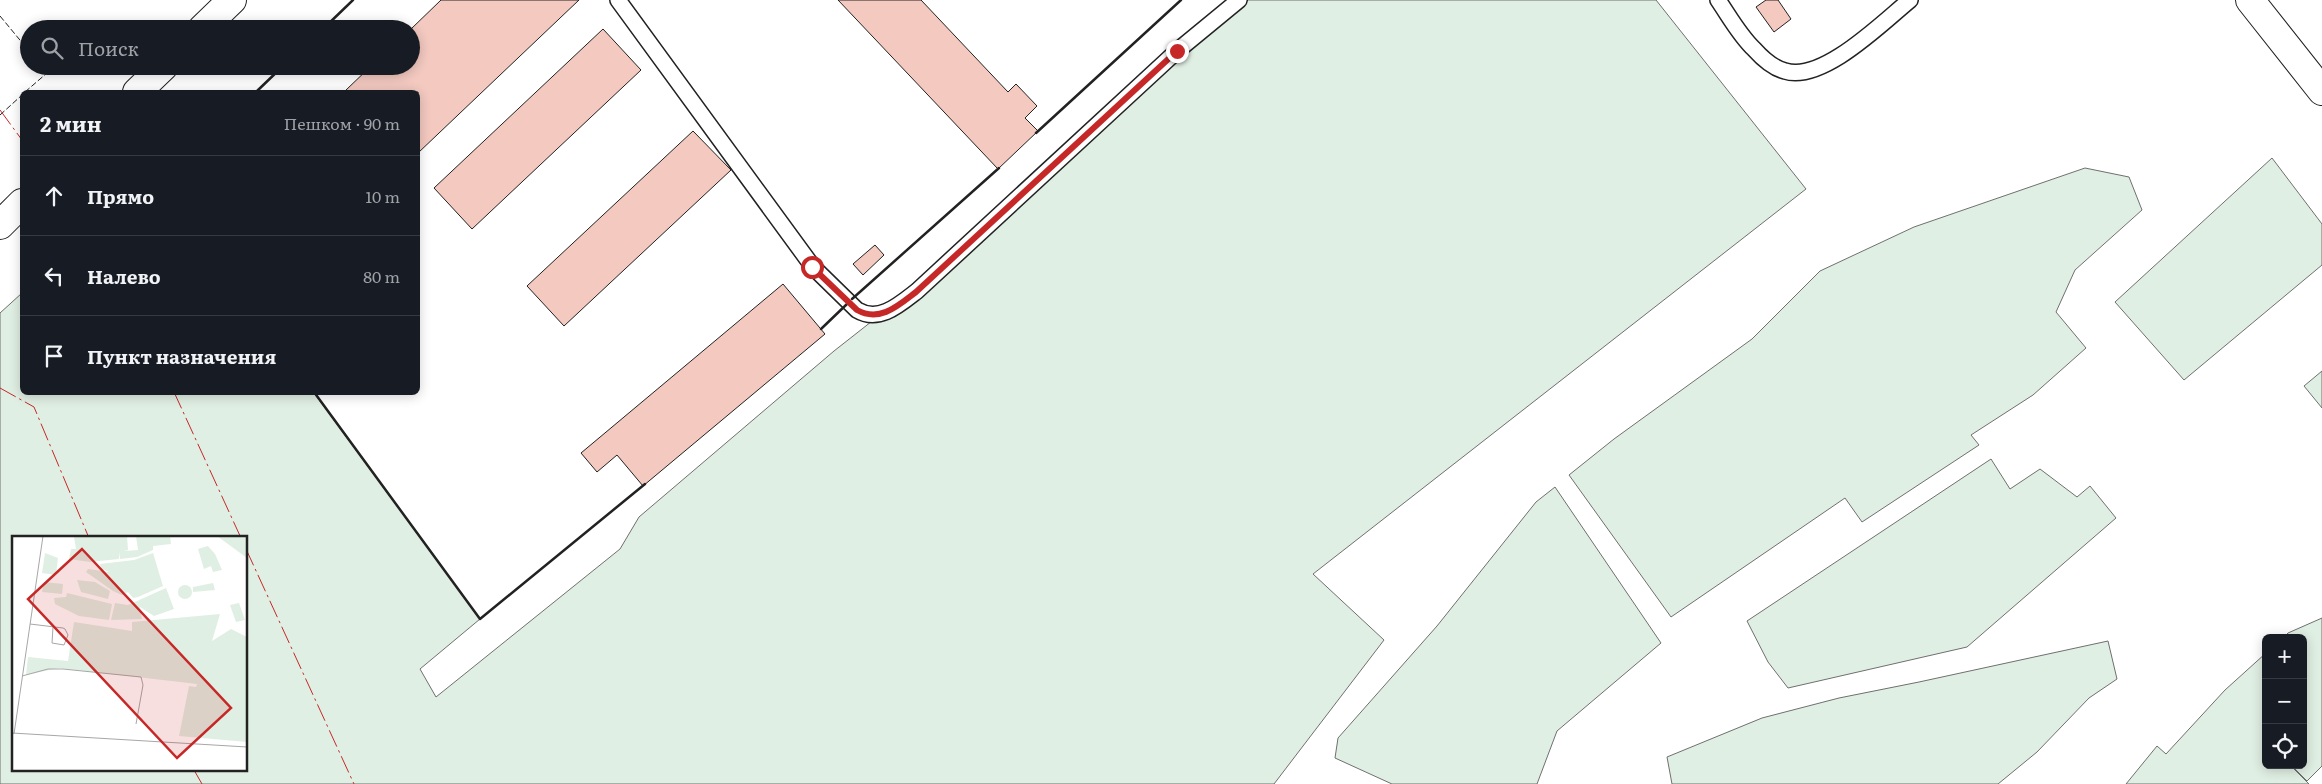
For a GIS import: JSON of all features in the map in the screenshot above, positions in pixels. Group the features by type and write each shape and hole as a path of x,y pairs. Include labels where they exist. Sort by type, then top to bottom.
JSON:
{"main road":[{"path":"211,20 232,0"},
{"path":"2250,0 2322,91"},
{"path":"139,90 155,75"},
{"path":"0,225 20,205"}],"lane":[{"path":"618,0 812,267 857,310 864,314 876,315 894,309 916,292 1177,51 1239,0"},
{"path":"1718,0 1752,48 1762,57 1785,72 1800,73 1816,70 1837,59 1910,0"}],"green space":[{"path":"1242,0 1656,0 1806,189 1313,574 1384,640 1274,784 0,784 0,313 20,295 20,395 315,395 480,619 420,669 436,697 620,549 639,517 834,351 876,318"},
{"path":"2272,158 2322,224 2322,265 2184,380 2115,302"},
{"path":"2085,168 2129,177 2142,210 2075,270 2056,312 2086,348 2033,395 1971,435 1979,445 1862,522 1845,498 1671,617 1569,475 1614,439 1752,339 1820,271 1914,227"},
{"path":"2322,371 2322,408 2304,386"},
{"path":"1991,459 2010,489 2040,469 2077,497 2090,486 2116,518 1967,647 1788,688 1768,662 1747,621"},
{"path":"1555,487 1661,643 1557,731 1537,784 1392,784 1335,758 1338,738 1437,626 1536,502"},
{"path":"2322,618 2322,766 2307,781 2295,769 2307,769 2307,634 2288,633"},
{"path":"2108,641 2117,679 2089,698 2037,752 1998,784 1672,784 1667,757 1762,718 1839,698"},
{"path":"2262,657 2262,769 2294,769 2309,784 2126,784 2157,746 2166,754 2225,690"}],"building":[{"path":"441,0 579,0 420,151 420,90 346,90 362,75 420,75 420,20"},
{"path":"838,0 921,0 1008,92 1016,84 1037,106 1025,118 1038,131 998,169"},
{"path":"1766,0 1778,0 1791,19 1774,32 1756,7"},
{"path":"603,29 641,70 472,229 434,188"},
{"path":"693,131 731,170 564,326 527,286"},
{"path":"875,245 884,255 863,275 853,264"},
{"path":"783,284 825,334 643,486 617,455 597,472 581,453"}],"fence":[{"path":"0,16 20,40"},
{"path":"27,90 45,75"},
{"path":"0,115 20,97"}],"wall":[{"path":"332,20 353,0"},
{"path":"1036,133 1181,0"},
{"path":"258,90 274,75"},
{"path":"852,299 999,168"},
{"path":"821,329 847,304"},
{"path":"316,395 480,619 645,484"}],"power":[{"path":"0,110 20,137"},
{"path":"0,388 34,407 88,536"},
{"path":"175,395 240,536"},
{"path":"248,553 354,784"},
{"path":"195,772 202,784"}],"route":[{"path":"812,267 857,310 864,314 876,315 894,309 916,292 1177,51"}]}
